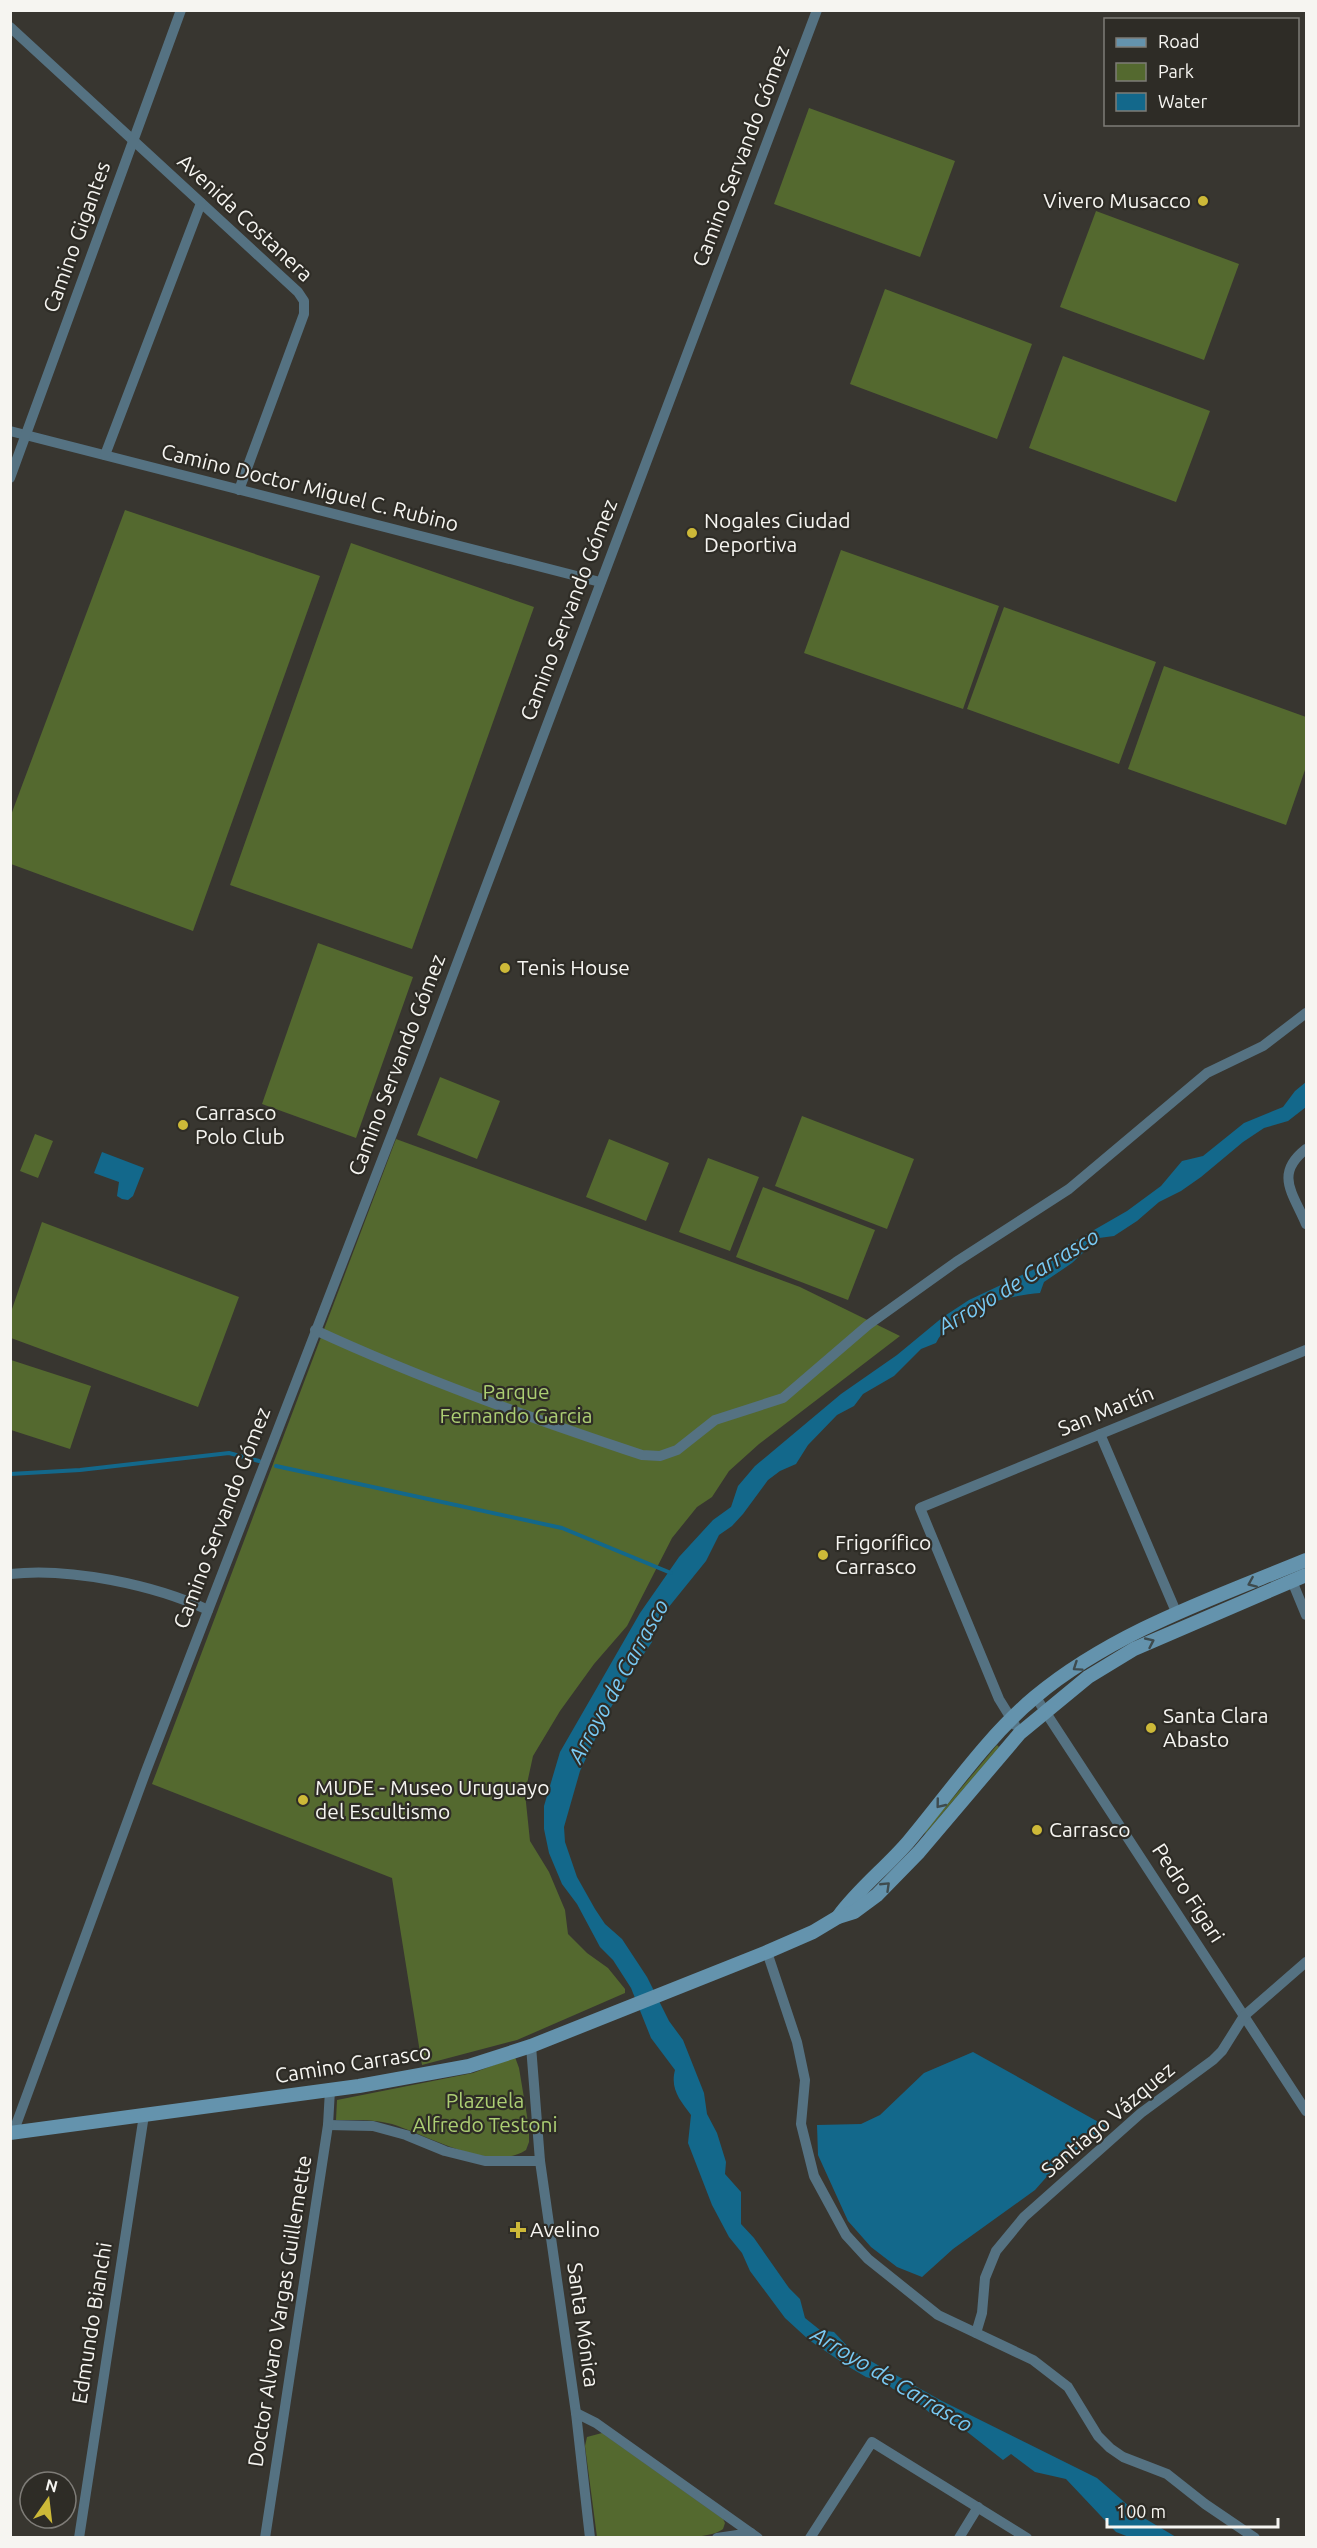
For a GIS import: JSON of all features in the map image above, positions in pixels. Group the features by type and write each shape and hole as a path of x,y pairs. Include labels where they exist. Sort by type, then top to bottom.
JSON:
{"main road":[{"path":"838,1917 847,1905 889,1865 991,1741 1035,1696 1105,1650 1177,1614 1306,1560"},
{"path":"838,1917 854,1912 877,1895 900,1872 1020,1733 1096,1672 1134,1649 1306,1575"},
{"name":"Camino Carrasco","path":"11,2133 330,2090 469,2066 531,2046 688,1984 813,1932 838,1917"}],"street":[{"name":"Camino Gigantes","path":"10,478 181,10"},
{"name":"Camino Servando Gómez","path":"11,2133 208,1610 421,1059 817,10"},
{"name":"Avenida Costanera","path":"10,27 298,292 304,301 304,314 239,490"},
{"path":"105,455 201,203"},
{"name":"Camino Doctor Miguel C. Rubino","path":"10,431 600,582"},
{"path":"315,1330 387,1364 642,1455 660,1456 677,1450 715,1420 783,1398 868,1325 956,1262 1069,1189 1207,1073 1263,1046 1306,1013"},
{"path":"1306,1149 1295,1158 1288,1172 1289,1183 1306,1224"},
{"name":"San Martín","path":"1011,1720 999,1699 920,1508 1306,1350"},
{"path":"1100,1434 1177,1614"},
{"path":"10,1574 61,1574 125,1583 174,1596 208,1610"},
{"path":"1292,1581 1306,1615"},
{"name":"Pedro Figari","path":"1035,1696 1306,2111"},
{"path":"1011,1720 1020,1733"},
{"path":"767,1952 797,2042 805,2080 801,2124 814,2176 846,2235 868,2259 938,2315 1033,2360 1068,2387 1098,2436 1110,2448 1123,2457 1167,2474 1205,2504 1255,2538"},
{"name":"Santiago Vázquez","path":"976,2333 982,2313 985,2278 996,2251 1024,2217 1141,2113 1213,2060 1222,2051 1245,2016 1306,1962"},
{"name":"Santa Mónica","path":"531,2046 540,2161 576,2413 590,2538"},
{"name":"Doctor Alvaro Vargas Guillemette","path":"265,2538 328,2125 330,2090"},
{"name":"Edmundo Bianchi","path":"79,2538 144,2115"},
{"path":"328,2125 373,2126 406,2135 445,2151 485,2161 540,2161"},
{"path":"576,2413 597,2423 755,2535"},
{"path":"810,2538 872,2442 1027,2538"},
{"path":"959,2538 978,2507"},
{"path":"717,2538 755,2535"}],"green space":[{"path":"809,108 955,161 920,257 774,204"},
{"path":"1096,211 1239,264 1204,360 1060,307"},
{"path":"885,289 1032,344 997,439 850,384"},
{"path":"1063,356 1210,411 1176,502 1029,448"},
{"path":"125,510 320,576 193,931 11,864 11,815"},
{"path":"351,543 534,607 412,949 230,885"},
{"path":"841,550 999,606 963,709 804,653"},
{"path":"1004,607 1156,662 1119,764 967,709"},
{"path":"1164,666 1306,717 1306,767 1286,825 1128,769"},
{"path":"318,943 413,977 356,1138 262,1104"},
{"path":"440,1077 500,1101 477,1159 417,1135"},
{"path":"802,1116 914,1159 887,1229 775,1186"},
{"path":"35,1134 53,1141 38,1178 20,1171"},
{"name":"Parque Fernando Garcia","path":"396,1139 800,1287 900,1336 759,1444 729,1471 712,1497 697,1507 672,1538 627,1626 594,1664 560,1711 533,1756 525,1793 530,1841 549,1872 565,1910 568,1934 587,1953 608,1968 625,1989 625,1993 517,2040 422,2065 392,1878 152,1784"},
{"path":"609,1139 669,1163 646,1221 586,1197"},
{"path":"708,1158 759,1177 730,1251 679,1232"},
{"path":"763,1187 875,1230 848,1300 736,1257"},
{"path":"42,1222 239,1297 198,1407 11,1338 11,1312"},
{"path":"11,1360 91,1386 70,1449 11,1430"},
{"path":"997,1745 999,1747 924,1835 927,1829"},
{"name":"Plazuela Alfredo Testoni","path":"515,2057 529,2128 529,2142 526,2150 512,2156 477,2155 385,2122 336,2120 337,2100 473,2073"},
{"path":"602,2433 723,2519 725,2523 723,2529 714,2533 683,2538 597,2537 585,2446 587,2437"}],"water":[{"name":"Arroyo de Carrasco","path":"1306,1082 1306,1107 1288,1121 1264,1128 1243,1142 1201,1177 1181,1191 1159,1202 1137,1221 1114,1236 1099,1238 1072,1263 1044,1282 1040,1293 996,1301 981,1306 954,1321 936,1343 921,1349 894,1376 863,1394 854,1406 837,1415 808,1445 796,1464 780,1471 768,1480 743,1514 719,1535 706,1561 668,1608 663,1621 654,1629 652,1642 606,1716 580,1771 564,1827 565,1842 577,1877 605,1924 622,1939 647,1977 669,2021 683,2040 704,2093 707,2114 717,2133 726,2162 725,2174 741,2192 741,2224 754,2238 789,2288 800,2299 805,2318 820,2330 834,2332 851,2350 942,2401 1097,2478 1139,2515 1176,2537 1129,2537 1116,2532 1066,2479 1035,2472 1011,2454 1003,2460 952,2420 930,2413 906,2393 893,2389 885,2382 866,2377 849,2367 809,2340 785,2318 750,2271 742,2253 729,2237 712,2205 688,2143 691,2115 675,2089 675,2070 651,2038 631,1988 613,1960 600,1947 577,1904 562,1884 549,1853 544,1829 544,1806 560,1752 640,1613 679,1557 713,1520 731,1507 738,1486 755,1466 841,1394 897,1355 943,1317 969,1300 1039,1267 1061,1249 1127,1211 1161,1186 1182,1161 1203,1156 1244,1123 1283,1107 1295,1091"},
{"path":"102,1152 144,1168 133,1196 128,1200 117,1196 119,1182 94,1173"},
{"path":"973,2052 1111,2129 1085,2143 1058,2164 1035,2190 953,2249 922,2277 897,2267 871,2247 848,2221 818,2155 817,2125 861,2124 880,2115 924,2073"}],"waterway":[{"path":"10,1474 80,1470 229,1453 259,1461"},
{"path":"276,1466 562,1528 671,1573"}],"place":[{"name":"Vivero Musacco","path":"1203,201"},
{"name":"Nogales Ciudad Deportiva","path":"692,533"},
{"name":"Tenis House","path":"505,968"},
{"name":"Carrasco Polo Club","path":"183,1125"},
{"name":"Frigorífico Carrasco","path":"823,1555"},
{"name":"Santa Clara Abasto","path":"1151,1728"},
{"name":"MUDE - Museo Uruguayo del Escultismo","path":"303,1800"},
{"name":"Carrasco","path":"1037,1830"},
{"name":"Avelino","path":"518,2230"}]}
